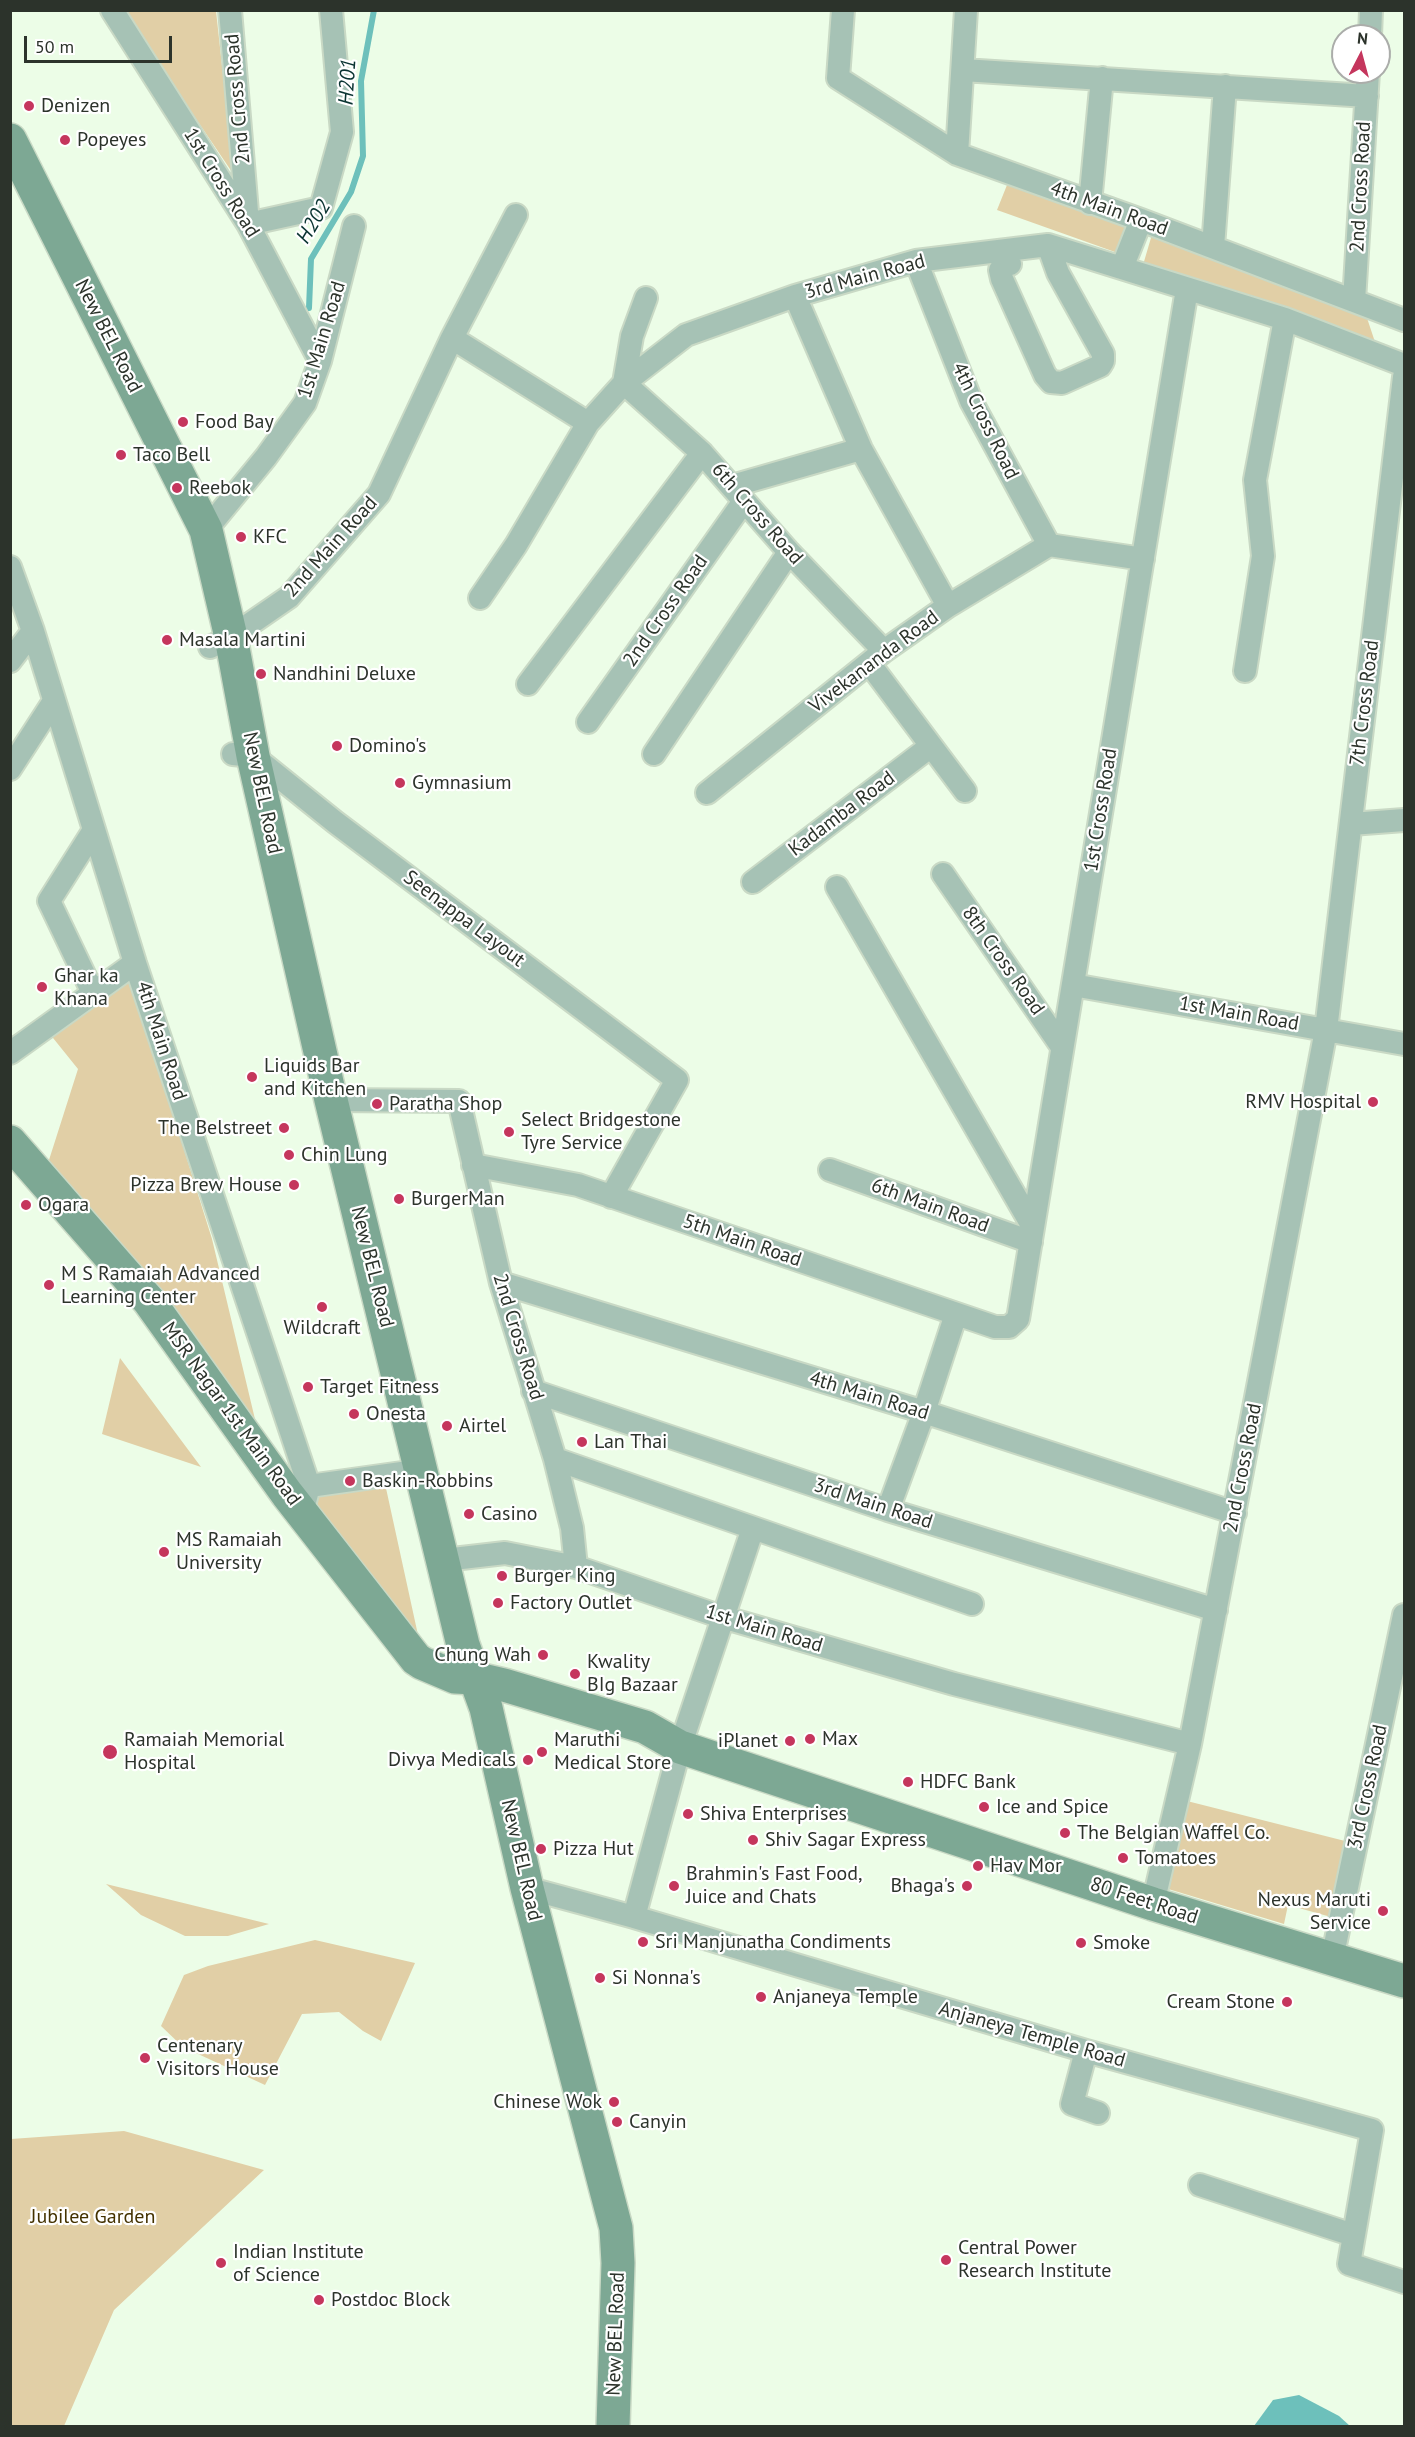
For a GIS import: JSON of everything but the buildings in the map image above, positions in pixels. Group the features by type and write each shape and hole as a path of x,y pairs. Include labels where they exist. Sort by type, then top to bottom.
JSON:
{"main road":[{"name":"New BEL Road","path":"10,140 206,530 221,642 313,1100 409,1472 446,1646 465,1677 476,1709 527,1888 616,2228 618,2264 612,2427"},
{"name":"New BEL Road","path":"10,186 187,536 221,642"},
{"name":"New BEL Road","path":"243,755 331,1100 444,1560 463,1645 465,1677"},
{"name":"MSR Nagar 1st Main Road","path":"10,1142 149,1301 299,1498 416,1659 437,1671 465,1677"},
{"name":"80 Feet Road","path":"465,1677 645,1727 681,1747 1153,1904 1404,1981"},
{"name":"New BEL Road","path":"476,1709 563,2105 597,2229 602,2264 597,2427"},
{"name":"80 Feet Road","path":"476,1709 525,1709 641,1746 681,1747"}],"street":[{"name":"1st Cross Road","path":"112,10 248,224 320,361"},
{"name":"2nd Cross Road","path":"230,10 248,224"},
{"path":"248,224 321,208 342,132 331,10"},
{"name":"4th Main Road","path":"843,10 838,78 957,154 1141,220 1404,320"},
{"path":"957,154 966,10"},
{"path":"963,70 1367,96"},
{"path":"1090,203 1102,78"},
{"name":"2nd Cross Road","path":"1354,302 1368,84"},
{"path":"1213,248 1225,87"},
{"name":"2nd Main Road","path":"221,642 289,597 379,494 452,338 516,215"},
{"path":"1122,268 1141,220"},
{"name":"1st Main Road","path":"206,530 266,457 305,403 320,361 354,226"},
{"path":"1009,257 1000,270 1002,279 1045,375 1051,382 1062,383 1100,366 1103,354 1050,253"},
{"name":"3rd Main Road","path":"480,598 516,545 588,423 624,383 686,335 795,296 916,261 1050,253 1122,268 1285,319 1404,365"},
{"name":"4th Cross Road","path":"916,261 971,401 1049,545"},
{"name":"1st Cross Road","path":"1008,1327 1018,1319 1187,289"},
{"path":"795,296 861,449 948,606"},
{"path":"624,383 632,336 646,298"},
{"path":"1245,671 1263,556 1255,480 1285,319"},
{"path":"452,338 588,423"},
{"name":"7th Cross Road","path":"1326,1030 1404,377"},
{"name":"6th Cross Road","path":"624,383 702,453 877,657 931,746 965,791"},
{"path":"738,494 861,449"},
{"path":"528,684 702,453"},
{"name":"2nd Cross Road","path":"588,722 738,494"},
{"path":"1049,545 1143,560"},
{"name":"Vivekananda Road","path":"707,793 877,657 948,606 1049,545"},
{"path":"654,754 789,552"},
{"name":"4th Main Road","path":"10,567 33,631 299,1498"},
{"path":"10,661 33,631"},
{"path":"10,769 54,701"},
{"name":"Kadamba Road","path":"753,882 931,746"},
{"name":"Seenappa Layout","path":"243,755 677,1080 611,1197"},
{"path":"1351,824 1404,820"},
{"path":"93,993 48,901 94,830"},
{"name":"8th Cross Road","path":"943,874 1062,1047"},
{"path":"837,886 1032,1235"},
{"path":"10,1053 135,963"},
{"name":"1st Main Road","path":"1073,985 1404,1044"},
{"name":"2nd Cross Road","path":"1153,1904 1190,1744 1326,1030"},
{"name":"2nd Cross Road","path":"331,1100 459,1101 501,1283 555,1458 572,1528 576,1567"},
{"name":"5th Main Road","path":"473,1165 578,1185 995,1327 1008,1327"},
{"name":"6th Main Road","path":"830,1170 1032,1235"},
{"name":"4th Main Road","path":"501,1283 924,1412 1235,1513"},
{"path":"888,1510 924,1412 956,1314"},
{"name":"3rd Main Road","path":"533,1390 888,1510 1216,1610"},
{"path":"555,1458 972,1604"},
{"path":"299,1498 409,1472"},
{"path":"634,1917 681,1747 753,1528"},
{"path":"444,1560 506,1553 576,1567"},
{"name":"1st Main Road","path":"576,1567 722,1617 954,1684 1190,1744"},
{"name":"3rd Cross Road","path":"1332,1959 1404,1615"},
{"name":"Anjaneya Temple Road","path":"527,1888 634,1917 1086,2051 1372,2130 1349,2264 1404,2282"},
{"path":"1086,2051 1064,2101 1098,2113"},
{"path":"1200,2185 1353,2235"}],"green space":[{"path":"123,11 216,11 234,175"},
{"path":"1007,185 1129,227 1115,252 997,210"},
{"path":"1153,231 1365,312 1376,345 1143,265"},
{"path":"129,974 212,1239 259,1436 49,1160 78,1069 49,1033"},
{"path":"120,1358 201,1467 102,1434"},
{"path":"384,1479 418,1635 408,1633 310,1513 314,1492"},
{"path":"1187,1801 1349,1842 1331,1917 1288,1905 1284,1924 1165,1888"},
{"path":"106,1884 269,1924 228,1936 185,1936 141,1915"},
{"path":"315,1940 415,1963 381,2041 363,2031 339,2012 302,2014 265,2085 183,2047 161,2026 184,1975 208,1966"},
{"name":"Jubilee Garden","path":"124,2131 264,2170 114,2310 64,2426 11,2426 11,2139"}],"water":[{"path":"1299,2395 1339,2416 1350,2426 1254,2426 1273,2400"}],"waterway":[{"name":"H202","path":"309,308 311,259 351,192 363,156 361,81 374,10"}],"place":[{"name":"Denizen","path":"29,106"},
{"name":"Popeyes","path":"65,140"},
{"name":"Food Bay","path":"183,422"},
{"name":"Taco Bell","path":"121,455"},
{"name":"Reebok","path":"177,488"},
{"name":"KFC","path":"241,537"},
{"name":"Masala Martini","path":"167,640"},
{"name":"Nandhini Deluxe","path":"261,674"},
{"name":"Domino's","path":"337,746"},
{"name":"Gymnasium","path":"400,783"},
{"name":"Ghar ka Khana","path":"42,987"},
{"name":"Liquids Bar and Kitchen","path":"252,1077"},
{"name":"RMV Hospital","path":"1373,1102"},
{"name":"Paratha Shop","path":"377,1104"},
{"name":"The Belstreet","path":"284,1128"},
{"name":"Select Bridgestone Tyre Service","path":"509,1132"},
{"name":"Chin Lung","path":"289,1155"},
{"name":"Pizza Brew House","path":"294,1185"},
{"name":"BurgerMan","path":"399,1199"},
{"name":"Ogara","path":"26,1205"},
{"name":"M S Ramaiah Advanced Learning Center","path":"49,1285"},
{"name":"Wildcraft","path":"322,1307"},
{"name":"Target Fitness","path":"308,1387"},
{"name":"Onesta","path":"354,1414"},
{"name":"Airtel","path":"447,1426"},
{"name":"Lan Thai","path":"582,1442"},
{"name":"Baskin-Robbins","path":"350,1481"},
{"name":"Casino","path":"469,1514"},
{"name":"MS Ramaiah University","path":"164,1552"},
{"name":"Burger King","path":"502,1576"},
{"name":"Factory Outlet","path":"498,1603"},
{"name":"Chung Wah","path":"543,1655"},
{"name":"Kwality BIg Bazaar","path":"575,1674"},
{"name":"Max","path":"810,1739"},
{"name":"iPlanet","path":"790,1741"},
{"name":"Ramaiah Memorial Hospital","path":"110,1752"},
{"name":"Maruthi Medical Store","path":"542,1752"},
{"name":"Divya Medicals","path":"528,1760"},
{"name":"HDFC Bank","path":"908,1782"},
{"name":"Ice and Spice","path":"984,1807"},
{"name":"Shiva Enterprises","path":"688,1814"},
{"name":"The Belgian Waffel Co.","path":"1065,1833"},
{"name":"Shiv Sagar Express","path":"753,1840"},
{"name":"Pizza Hut","path":"541,1849"},
{"name":"Tomatoes","path":"1123,1858"},
{"name":"Hav Mor","path":"978,1866"},
{"name":"Brahmin's Fast Food, Juice and Chats","path":"674,1886"},
{"name":"Bhaga's","path":"967,1886"},
{"name":"Nexus Maruti Service","path":"1383,1911"},
{"name":"Sri Manjunatha Condiments","path":"643,1942"},
{"name":"Smoke","path":"1081,1943"},
{"name":"Si Nonna's","path":"600,1978"},
{"name":"Anjaneya Temple","path":"761,1997"},
{"name":"Cream Stone","path":"1287,2002"},
{"name":"Centenary Visitors House","path":"145,2058"},
{"name":"Chinese Wok","path":"614,2102"},
{"name":"Canyin","path":"617,2122"},
{"name":"Central Power Research Institute","path":"946,2260"},
{"name":"Indian Institute of Science","path":"221,2263"},
{"name":"Postdoc Block","path":"319,2300"}],"water label":[{"name":"H201","path":"348,82"}]}
